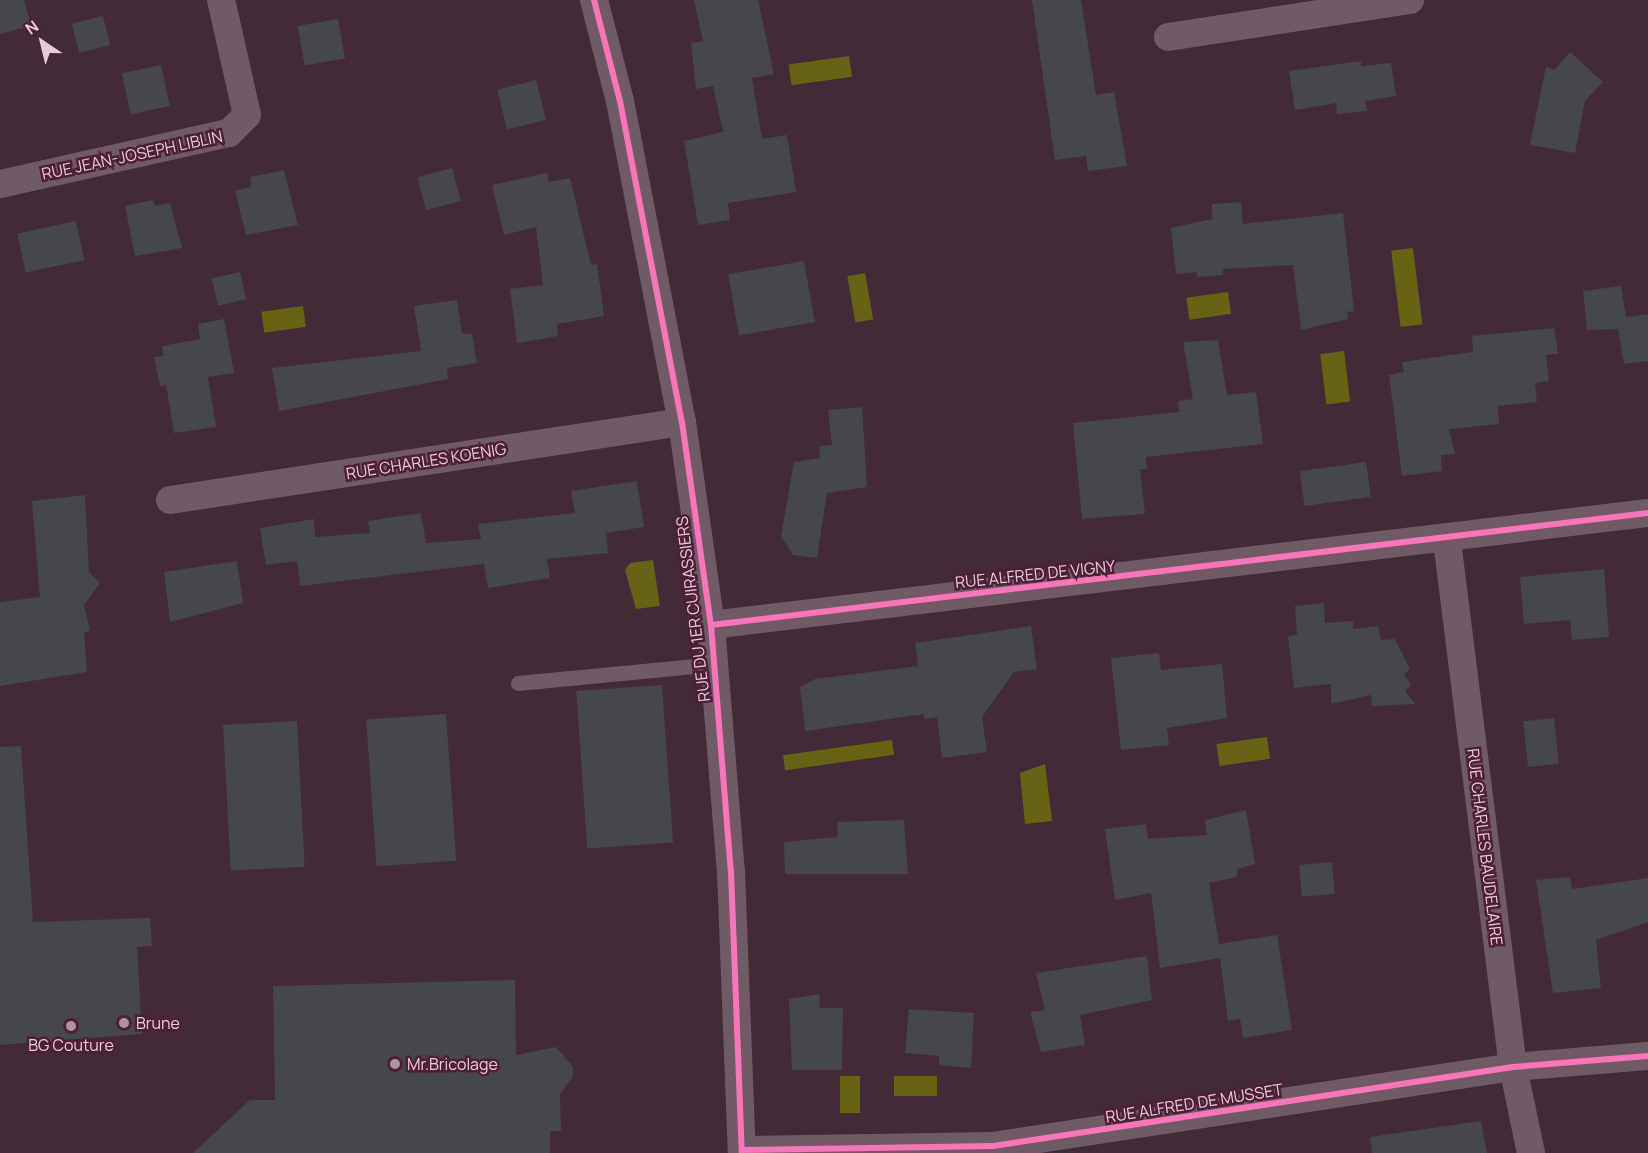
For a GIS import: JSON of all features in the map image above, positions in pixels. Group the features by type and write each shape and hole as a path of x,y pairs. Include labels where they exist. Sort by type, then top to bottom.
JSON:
{"street":[{"name":"RUE JEAN-JOSEPH LIBLIN","path":"0,184 229,134 247,115 221,0"},
{"name":"RUE DU 1ER CUIRASSIERS","path":"594,0 620,101 682,422 711,625 730,871 742,1152"},
{"path":"1168,37 1410,0"},
{"name":"RUE CHARLES KOENIG","path":"170,500 682,422"},
{"name":"RUE ALFRED DE VIGNY","path":"711,625 1447,541 1648,513"},
{"name":"RUE CHARLES BAUDELAIRE","path":"1447,541 1512,1067 1531,1153"},
{"name":"RUE ALFRED DE MUSSET","path":"742,1152 1104,1142 1512,1067 1648,1056"}],"lane":[{"path":"518,682 714,664"}],"shaded area":[{"path":"849,56 852,77 792,85 789,64"},
{"path":"1413,248 1422,324 1401,327 1391,251"},
{"path":"865,273 873,319 855,322 847,276"},
{"path":"1228,292 1231,314 1189,320 1186,298"},
{"path":"303,306 306,327 264,333 261,312"},
{"path":"1344,351 1350,402 1326,405 1320,354"},
{"path":"653,560 660,606 636,609 625,570 630,563"},
{"path":"1267,737 1270,759 1220,766 1216,744"},
{"path":"892,740 894,755 785,770 783,755"},
{"path":"1045,764 1052,821 1025,824 1020,773"},
{"path":"840,1076 860,1076 860,1113 840,1113"},
{"path":"894,1076 937,1076 937,1096 894,1096"}],"building":[{"path":"0,0 24,0 31,26 0,34"},
{"path":"694,0 758,0 774,74 752,78 762,139 787,135 796,192 728,203 730,220 698,225 684,141 723,132 713,86 696,89 691,43 703,41"},
{"path":"1032,0 1081,0 1096,95 1114,92 1127,166 1088,171 1086,156 1055,160"},
{"path":"103,16 110,45 79,53 72,24"},
{"path":"338,19 345,58 305,66 298,26"},
{"path":"1570,52 1603,82 1585,101 1575,153 1530,145 1546,66 1554,70"},
{"path":"1361,61 1361,66 1391,63 1396,96 1365,101 1367,111 1337,114 1336,103 1295,110 1289,71"},
{"path":"161,65 170,106 131,114 122,73"},
{"path":"536,80 546,120 507,129 497,90"},
{"path":"452,168 461,201 426,210 417,177"},
{"path":"284,170 298,225 246,235 235,191 251,187 250,177"},
{"path":"547,173 549,182 570,178 591,265 597,264 604,316 557,324 558,336 517,343 510,289 543,285 536,227 504,235 492,185"},
{"path":"153,200 155,206 170,203 182,248 135,256 125,206"},
{"path":"1241,202 1243,224 1343,213 1354,311 1347,312 1348,319 1301,330 1293,265 1223,269 1223,275 1197,277 1197,272 1176,274 1171,228 1212,219 1212,204"},
{"path":"76,221 84,260 26,273 17,233"},
{"path":"804,261 815,322 739,335 728,274"},
{"path":"240,272 246,299 218,306 212,279"},
{"path":"1621,286 1626,317 1648,314 1648,361 1624,364 1618,329 1587,330 1583,291"},
{"path":"457,300 462,333 472,334 477,363 447,368 448,379 279,411 272,368 421,351 414,306"},
{"path":"224,319 234,373 208,377 216,427 174,433 166,385 160,386 154,357 163,356 162,346 200,339 198,324"},
{"path":"1554,328 1558,354 1546,355 1549,381 1535,383 1537,402 1498,406 1499,424 1449,429 1455,454 1441,455 1442,471 1402,476 1389,375 1404,372 1402,362 1473,352 1472,336"},
{"path":"1218,340 1227,395 1256,392 1263,444 1146,457 1147,469 1140,469 1145,514 1082,519 1073,423 1179,412 1178,401 1193,399 1183,342"},
{"path":"862,407 867,487 827,493 817,558 793,555 781,536 794,462 820,458 819,446 832,445 828,410"},
{"path":"1366,462 1371,497 1305,506 1300,471"},
{"path":"637,481 644,527 606,533 608,553 547,559 550,578 488,588 484,564 300,586 297,561 266,565 260,528 314,519 315,537 370,533 368,521 421,513 426,543 481,539 478,524 575,513 571,491"},
{"path":"85,495 89,572 100,583 84,605 90,631 84,632 87,672 0,686 0,602 40,597 32,501"},
{"path":"237,561 243,603 170,622 164,572"},
{"path":"1604,569 1609,637 1572,640 1570,620 1524,624 1520,577"},
{"path":"1324,603 1325,623 1353,621 1353,629 1378,626 1381,640 1395,639 1410,669 1404,674 1411,685 1405,691 1415,704 1372,706 1371,695 1331,704 1331,684 1294,688 1288,637 1297,634 1295,606"},
{"path":"1031,626 1037,669 1014,672 982,717 987,752 942,758 937,717 924,719 924,714 805,731 800,687 815,679 918,666 915,643"},
{"path":"1159,653 1161,670 1222,664 1227,718 1167,728 1169,745 1121,750 1111,658"},
{"path":"662,685 673,843 587,849 576,691"},
{"path":"446,714 456,861 376,866 366,720"},
{"path":"1554,718 1559,764 1528,767 1523,721"},
{"path":"297,721 305,867 231,871 223,725"},
{"path":"21,746 33,922 150,918 152,946 137,947 142,1034 0,1045 0,747"},
{"path":"1246,810 1255,864 1237,869 1237,877 1209,883 1219,944 1277,935 1292,1030 1243,1038 1240,1019 1228,1021 1220,958 1160,968 1151,893 1115,900 1105,829 1146,824 1148,839 1207,835 1205,820"},
{"path":"904,820 908,874 785,874 784,842 838,837 837,822"},
{"path":"1332,862 1335,894 1302,897 1299,865"},
{"path":"1570,877 1572,889 1648,878 1648,922 1596,940 1601,988 1553,993 1536,880"},
{"path":"1147,956 1152,1000 1080,1015 1085,1045 1041,1052 1030,1012 1045,1010 1036,973"},
{"name":"Mr.Bricolage","path":"515,980 516,1055 556,1047 573,1067 573,1076 560,1094 561,1131 550,1131 550,1153 193,1153 250,1100 275,1100 273,986"},
{"path":"819,994 820,1008 843,1008 842,1070 792,1070 789,999"},
{"path":"909,1009 974,1013 971,1068 939,1065 939,1056 905,1053"},
{"path":"1481,1121 1487,1153 1372,1153 1370,1137"}],"cycle path":[{"path":"594,0 620,101 682,422 711,625 731,871 742,1153"},
{"path":"711,625 1648,513"},
{"path":"742,1150 993,1146 1513,1067 1648,1056"}],"place":[{"name":"Brune","path":"124,1023"},
{"name":"BG Couture","path":"71,1026"},
{"name":"Mr.Bricolage","path":"395,1064"}]}
